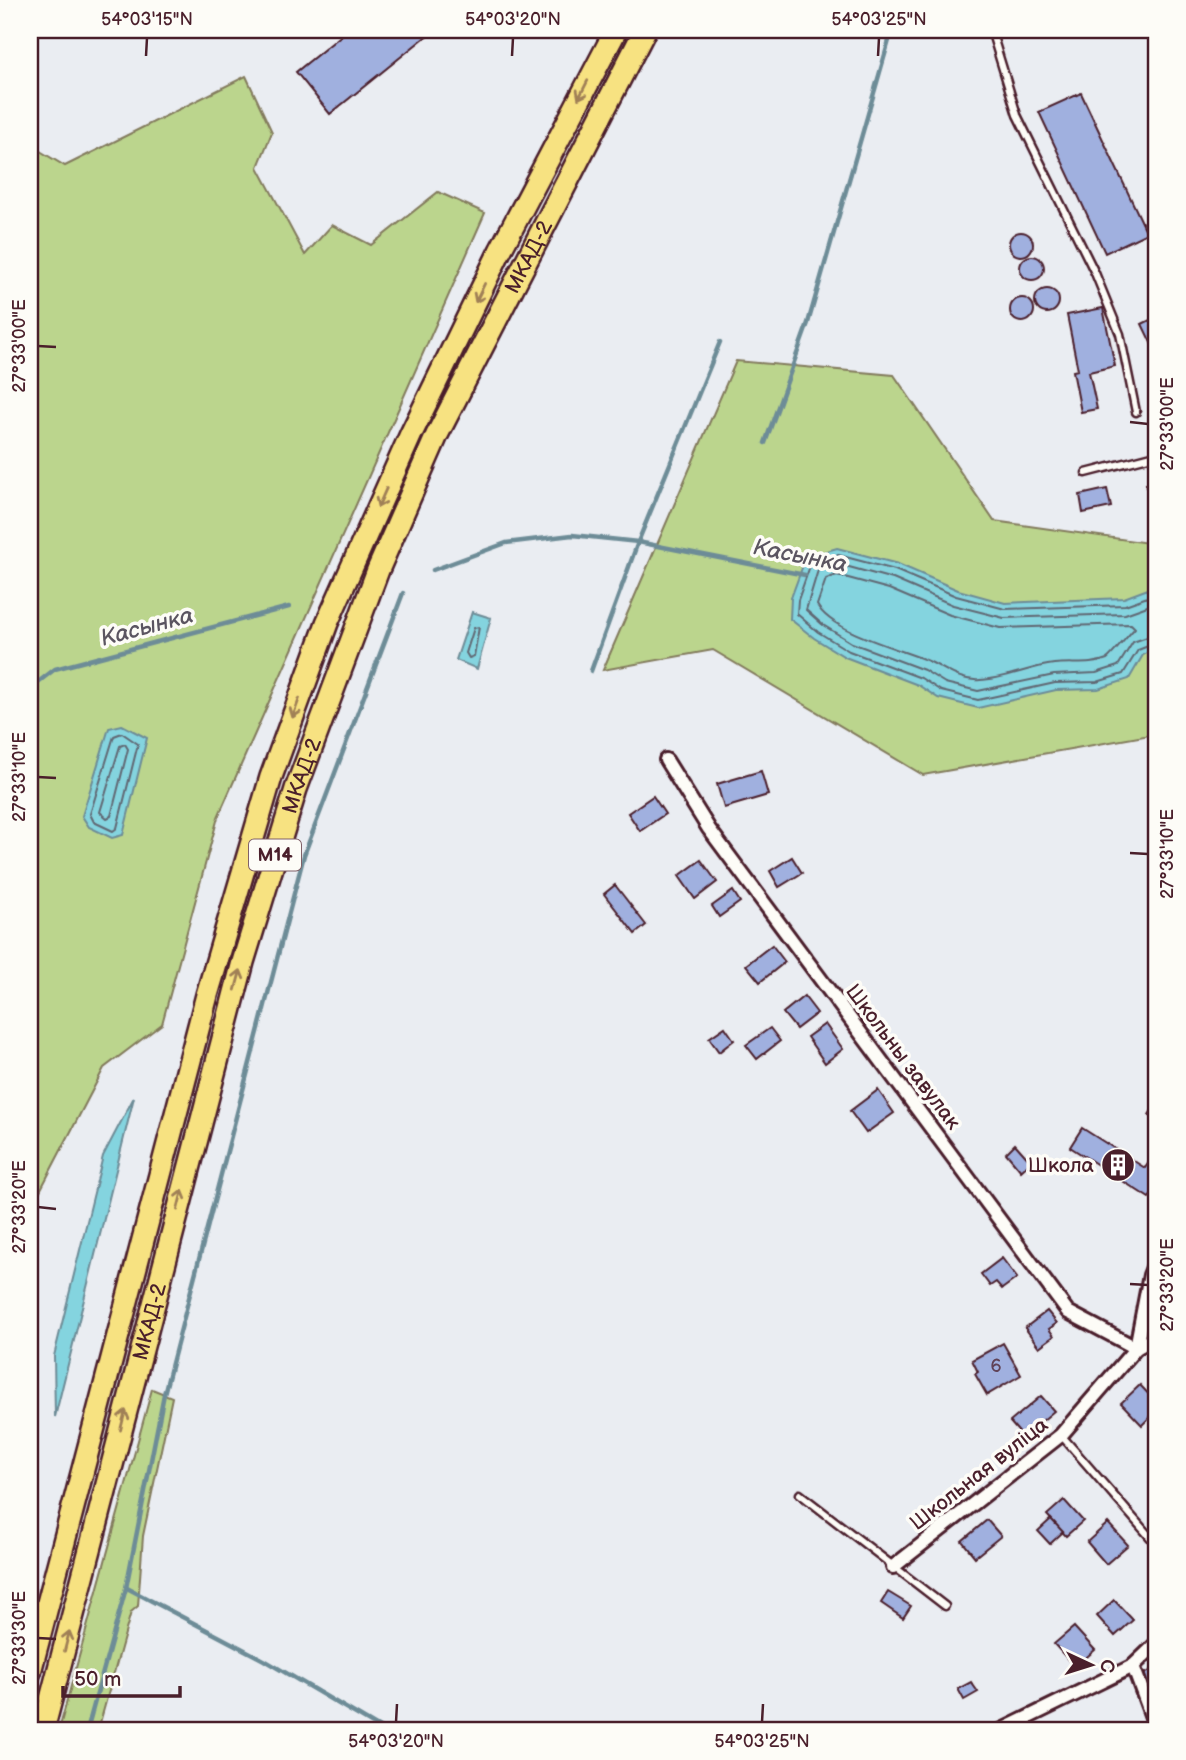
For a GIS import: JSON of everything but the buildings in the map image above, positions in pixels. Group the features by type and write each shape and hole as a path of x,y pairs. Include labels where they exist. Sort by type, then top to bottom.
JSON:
{"highway":[{"name":"М14","path":"30,1672 207,995 271,777 327,623 411,434 494,263 616,30"},
{"name":"МКАД-2","path":"43,1730 243,962 296,789 378,570 436,435 645,30"}],"street":[{"name":"Школьны завулак","path":"667,760 709,829 1068,1312 1136,1348"},
{"name":"Школьная вуліца","path":"892,1567 1061,1435 1136,1348 1150,1275 1156,1261"},
{"path":"1136,1348 1156,1337"},
{"path":"1002,1730 1072,1693 1133,1666 1156,1644"},
{"path":"1133,1666 1156,1727"}],"lane":[{"path":"991,30 1017,114 1095,272 1120,334 1136,412"},
{"path":"1086,473 1156,455"},
{"path":"1061,1435 1156,1544"},
{"path":"800,1494 945,1606"}],"green space":[{"path":"246,76 272,132 258,167 305,255 332,225 371,245 438,192 485,213 218,817 162,1024 104,1068 30,1210 30,145 65,166"},
{"path":"736,361 894,375 994,521 1156,544 1156,734 923,775 713,650 603,670"},
{"path":"152,1389 172,1397 143,1536 138,1606 131,1612 98,1730 59,1730"}],"water":[{"path":"837,548 898,564 958,590 1005,603 1124,598 1156,586 1156,648 1143,655 1129,679 1098,689 1056,690 978,708 938,698 918,685 845,657 790,619 791,598 806,557"},
{"path":"472,612 491,618 477,669 456,660"},
{"path":"122,725 147,738 123,835 112,838 89,827 82,816 109,728"},
{"path":"134,1097 55,1417 54,1356 103,1156"}],"waterway":[{"path":"765,443 808,323 892,30"},
{"path":"591,671 638,542 720,342"},
{"name":"Касынка","path":"433,570 506,543 572,535 638,542 805,575"},
{"path":"87,1730 126,1588 164,1394 304,855 403,593"},
{"name":"Касынка","path":"30,701 33,686 55,669 289,607"},
{"path":"127,1588 264,1660 383,1730"}],"place":[{"name":"Школа","path":"1118,1165"}]}
